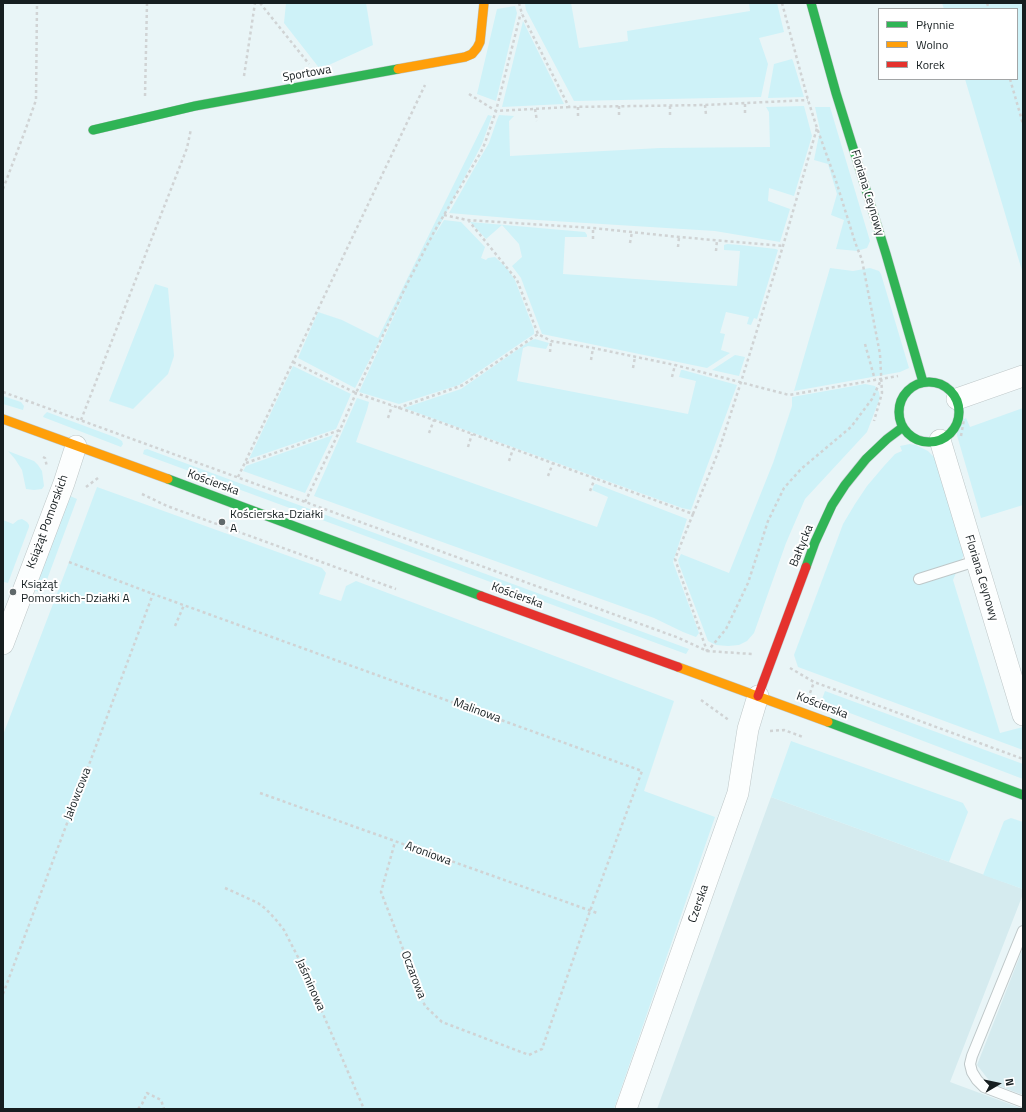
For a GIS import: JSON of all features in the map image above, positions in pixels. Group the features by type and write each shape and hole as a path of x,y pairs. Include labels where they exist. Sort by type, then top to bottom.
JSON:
{"street":[{"name":"Sportowa","path":"93,130 195,106 464,57 472,54 480,42 484,3"},
{"name":"Floriana Ceynowy","path":"810,3 923,382"},
{"path":"956,399 1023,376"},
{"path":"932,381 942,384 951,390 956,399 959,408 959,418 955,428 940,440 929,442 919,441 910,436 903,428 899,419 901,400 906,392 914,385 932,381"},
{"name":"Kościerska","path":"3,419 450,584 803,712 1023,795"},
{"name":"Bałtycka","path":"758,696 815,542 832,506 845,484 866,459 887,439 903,428"},
{"name":"Floriana Ceynowy","path":"940,440 1023,715"},
{"name":"Książąt Pomorskich","path":"3,644 64,483 76,446"},
{"name":"Czerska","path":"626,1109 738,793 748,729 758,696"}],"lane":[{"path":"919,579 976,562"},
{"path":"1023,931 970,1064 972,1072 984,1087 1023,1102"}],"path":[{"path":"3,189 26,132 36,100 37,3"},
{"path":"145,100 147,3"},
{"path":"244,80 255,3"},
{"path":"260,3 313,68"},
{"path":"519,3 522,14 569,107"},
{"path":"707,651 726,629 748,583 768,521 784,488 801,469 851,427 872,399 881,379 880,354 862,260 808,100 782,3"},
{"path":"305,502 407,284 444,215 481,152 496,111 520,16 522,14"},
{"path":"238,477 431,73 430,63"},
{"path":"1010,80 1023,124"},
{"path":"469,94 496,111 569,107 745,104 808,100"},
{"path":"745,104 745,113"},
{"path":"705,105 706,115"},
{"path":"81,420 187,148 195,106"},
{"path":"619,106 619,117"},
{"path":"670,106 670,116"},
{"path":"578,107 578,119"},
{"path":"535,109 537,121"},
{"path":"707,651 674,559 718,450 741,382 783,246 817,128"},
{"path":"444,215 467,220 594,228 783,246"},
{"path":"467,220 517,280 538,334 551,341 675,365 789,395 903,375 919,370"},
{"path":"593,239 594,228"},
{"path":"630,243 632,232"},
{"path":"678,247 679,237"},
{"path":"716,250 717,240"},
{"path":"398,408 463,385 538,334"},
{"path":"550,352 551,341"},
{"path":"865,344 875,380"},
{"path":"591,360 593,348"},
{"path":"633,368 635,357"},
{"path":"293,362 356,393 693,514"},
{"path":"672,377 675,365"},
{"path":"3,392 672,636 707,651 749,653"},
{"path":"388,418 392,406"},
{"path":"429,432 434,420"},
{"path":"246,463 340,430"},
{"path":"468,447 472,434"},
{"path":"509,461 513,449"},
{"path":"42,456 45,458 48,472"},
{"path":"548,476 553,463"},
{"path":"82,489 98,478 105,481"},
{"path":"590,491 595,478"},
{"path":"137,492 167,506 294,552"},
{"path":"69,562 184,605 175,626"},
{"name":"Jałowcowa","path":"3,994 153,594"},
{"name":"Malinowa","path":"184,605 642,771 590,911"},
{"path":"792,669 814,682 1023,759"},
{"name":"Aroniowa","path":"260,793 597,913"},
{"name":"Oczarowa","path":"395,842 381,892 425,1006 442,1022 529,1055 542,1049 590,911"},
{"name":"Jaśminowa","path":"225,888 258,903 272,915 284,930 301,963 364,1109"},
{"path":"138,1109 147,1093 161,1100 164,1109"}],"shaded area":[{"path":"286,3 366,3 373,45 320,69 284,23"},
{"path":"571,3 579,48 628,41 627,31 750,11 749,3 777,3 784,32 759,38 768,64 761,97 574,101 526,10 525,4"},
{"path":"942,3 1023,3 1023,274 965,80 1018,80 1018,8 944,8"},
{"path":"515,6 517,13 496,101 477,94 497,9"},
{"path":"523,21 564,104 502,107"},
{"path":"792,59 804,97 768,98 774,64"},
{"path":"804,106 812,136 794,196 769,188 768,201 790,209 780,242 715,231 449,213 489,143 499,115 514,116 509,121 510,156 660,148 770,147 769,112 766,107"},
{"path":"815,107 830,107 870,241 867,248 857,251 836,249 844,220 831,215 837,194 828,164 814,160 820,130"},
{"path":"488,115 492,116 482,144 433,238 444,220 461,222 485,247 481,258 486,260 488,258 495,257 506,267 515,280 534,330 534,334 459,385 399,404 359,392 406,290 355,388 298,358 318,312 342,320 378,338"},
{"path":"470,222 585,232 587,237 565,237 563,274 737,286 740,251 724,250 724,245 740,245 778,250 757,319 754,318 751,325 747,324 749,317 726,312 720,333 725,334 721,350 730,353 707,368 542,334 521,278 512,266 522,257 519,244 502,225 486,239"},
{"path":"830,268 853,271 870,268 879,271 909,368 900,372 794,391"},
{"path":"155,284 168,288 174,356 168,374 133,409 109,401"},
{"path":"535,339 549,343 546,349 528,346 523,348 517,381 688,414 696,381 679,377 681,370 737,385 691,510 404,408 461,389"},
{"path":"735,355 745,357 739,376 712,370"},
{"path":"293,366 351,394 336,429 249,459"},
{"path":"865,384 875,386 879,392 880,398 867,432 805,499 786,543 754,633 747,641 739,645 716,645 708,641 679,564 678,560 681,554 729,573 773,463 792,406 792,397"},
{"path":"3,396 21,402 24,406 23,410 3,404"},
{"path":"357,398 369,402 356,442 597,527 608,497 592,490 596,484 687,519 673,562 699,633 696,637 654,618 314,496"},
{"path":"1023,408 1023,505 981,518 954,425 966,418 970,427"},
{"path":"47,412 117,438 122,441 123,444 121,447 43,417"},
{"path":"333,435 305,493 243,471 246,466"},
{"path":"910,444 916,445 928,451 935,458 964,554 953,580 1000,733 1023,727 1023,750 798,667 794,655 843,524 867,486 895,454 902,451 900,446"},
{"path":"147,449 689,649 686,654 143,454 144,450"},
{"path":"8,451 34,461 38,465 42,471 44,486 42,489 26,489 22,470"},
{"path":"97,487 322,568 326,573 319,594 341,601 346,586 356,581 674,701 644,791 715,817 614,1109 3,1109 3,735"},
{"path":"68,495 77,499 42,593 33,590"},
{"path":"22,519 27,522 29,527 8,583 4,582 3,586 3,520 13,524"},
{"path":"825,691 1023,764 1023,779 821,702"},
{"path":"791,741 963,803 968,812 949,862 771,797"},
{"path":"771,797 1023,889 1023,894 950,1082 1023,1109 657,1109"},
{"path":"1011,818 1023,822 1023,889 983,875 1004,821"},
{"path":"1023,948 1023,1095 991,1083 977,1065"}],"traffic: fast":[{"path":"811,3 836,93 886,254 923,382"},
{"path":"93,130 195,106 398,69"},
{"path":"923,382 935,382 946,387 954,395 959,406 959,412 957,424 946,437 935,442 923,442 912,437 904,429 899,418 899,406 904,395 912,387 923,382"},
{"path":"806,567 815,542 832,505 845,485 866,459 887,439 903,427"},
{"path":"168,479 481,596"},
{"path":"828,722 1023,795"}],"traffic: slow":[{"path":"398,69 465,57 472,54 480,42 484,3"},
{"path":"3,419 168,479"},
{"path":"678,667 828,722"}],"traffic: jam":[{"path":"758,696 806,567"},
{"path":"481,596 678,667"}],"place":[{"name":"Kościerska-Działki A","path":"222,522"},
{"name":"Książąt Pomorskich-Działki A","path":"13,592"}]}
